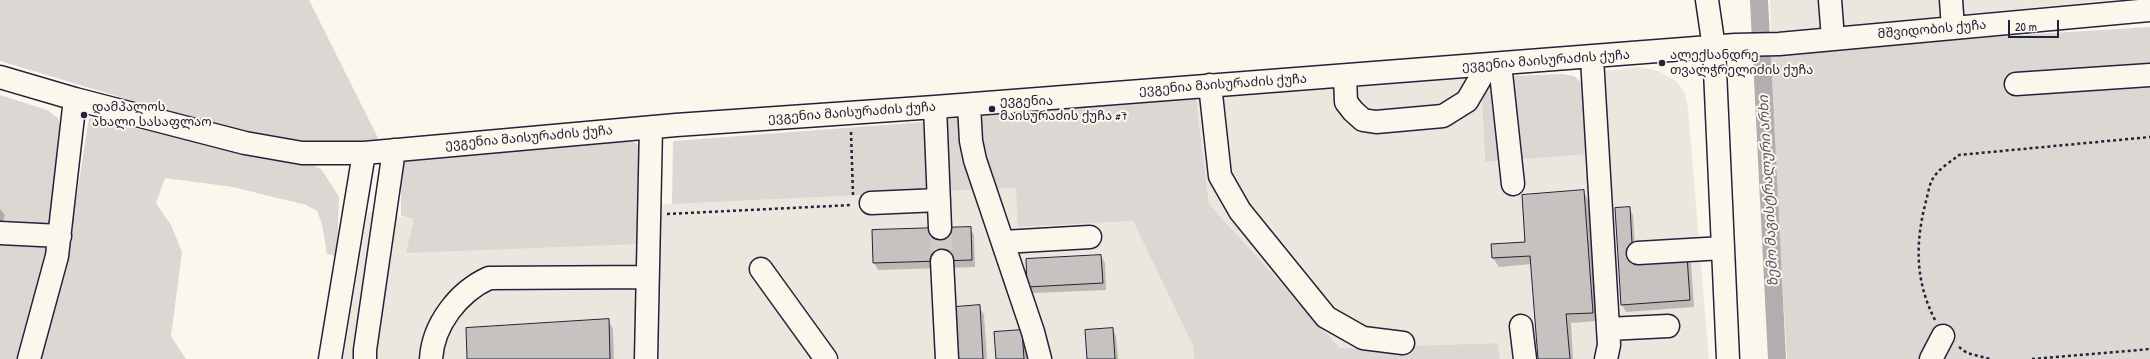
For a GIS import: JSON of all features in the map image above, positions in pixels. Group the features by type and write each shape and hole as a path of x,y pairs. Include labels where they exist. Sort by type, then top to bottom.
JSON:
{"street":[{"path":"1707,0 1724,46 1723,248 1728,359"},
{"path":"1830,0 1833,39"},
{"path":"1950,0 1953,28"},
{"name":"მშვიდობის ქუჩა","path":"1724,46 1779,44 2150,10"},
{"name":"ევგენია მაისურაძის ქუჩა","path":"0,77 75,99 245,143 302,153 364,153 651,128 935,108 1210,85 1592,58 1724,46"},
{"path":"1592,58 1609,345 1606,359"},
{"path":"1345,76 1346,102 1363,120 1376,122 1443,116 1467,101 1494,65"},
{"path":"1494,65 1513,184"},
{"path":"2016,84 2150,75"},
{"path":"1210,85 1220,176 1226,190 1240,211 1326,317 1363,338 1403,343"},
{"path":"28,359 57,256 75,99"},
{"path":"969,105 975,160 1033,332 1040,359"},
{"path":"935,108 940,228"},
{"path":"646,359 651,128"},
{"path":"365,359 364,350 394,150"},
{"path":"330,359 364,153"},
{"path":"862,204 939,200"},
{"path":"0,233 60,236"},
{"path":"1003,242 1090,237"},
{"path":"1638,253 1723,248"},
{"path":"942,261 947,359"},
{"path":"761,268 826,359"},
{"path":"431,359 432,348 441,325 455,304 472,288 489,278 647,277"},
{"path":"1522,326 1525,359"},
{"path":"1608,329 1668,326"},
{"path":"1931,359 1943,336"}],"path":[{"path":"649,215 862,204 850,113"},
{"path":"1990,359 1967,353 1943,336 1931,312 1921,284 1917,253 1921,219 1932,179 1959,155 2150,137"},
{"path":"2032,359 2150,350"}],"shaded area":[{"path":"0,0 309,0 379,140 321,143 264,137 143,104 0,61"},
{"path":"1770,0 2114,0 1771,32"},
{"path":"2150,27 2150,359 1787,359 1768,56 2003,36"},
{"path":"1638,67 1659,71 1676,81 1685,93 1688,109 1709,359 1500,359 1498,343 1340,348 1209,204 1196,98 1481,77 1485,162 1609,152 1604,71"},
{"path":"1562,74 1574,76 1582,83 1589,154 1485,162 1481,77"},
{"path":"0,95 47,110 58,118 62,136 55,211 74,214 89,118 214,145 308,162 322,170 339,197 337,256 327,254 322,224 317,211 306,205 233,187 165,178 156,203 171,225 182,252 171,336 186,359 0,359"},
{"path":"1196,98 1209,204 1340,348 1498,343 1500,359 1194,359 1193,346 1133,221 1018,227 1016,188 948,191 946,119"},
{"path":"923,122 928,192 672,204 673,141"},
{"path":"629,140 641,146 640,244 406,253 414,219 401,216 401,162"},
{"path":"1017,188 1019,227 1133,221 1193,346 1194,359 343,359 368,212 414,219 642,205"}],"building":[{"path":"1584,190 1593,313 1566,314 1570,359 1538,359 1530,256 1492,258 1491,244 1525,242 1522,195"},
{"path":"1630,207 1633,260 1687,256 1690,300 1621,305 1615,208"},
{"path":"971,227 972,260 873,263 872,230"},
{"path":"1101,255 1103,283 1027,287 1026,259"},
{"path":"980,305 983,359 958,359 955,307"},
{"path":"609,319 610,359 467,359 466,328"},
{"path":"1113,328 1115,359 1087,359 1085,330"},
{"path":"1022,330 1024,359 996,359 994,332"}],"waterway":[{"name":"ზემო მაგისტრალური არხი","path":"1759,0 1777,359"}],"tunnel":[{"path":"940,228 942,261"}],"place":[{"name":"ალექსანდრე თვალჭრელიძის ქუჩა","path":"1662,63"},
{"name":"ევგენია მაისურაძის ქუჩა #7","path":"992,109"},
{"name":"დამპალოს ახალი სასაფლაო","path":"84,115"}]}
